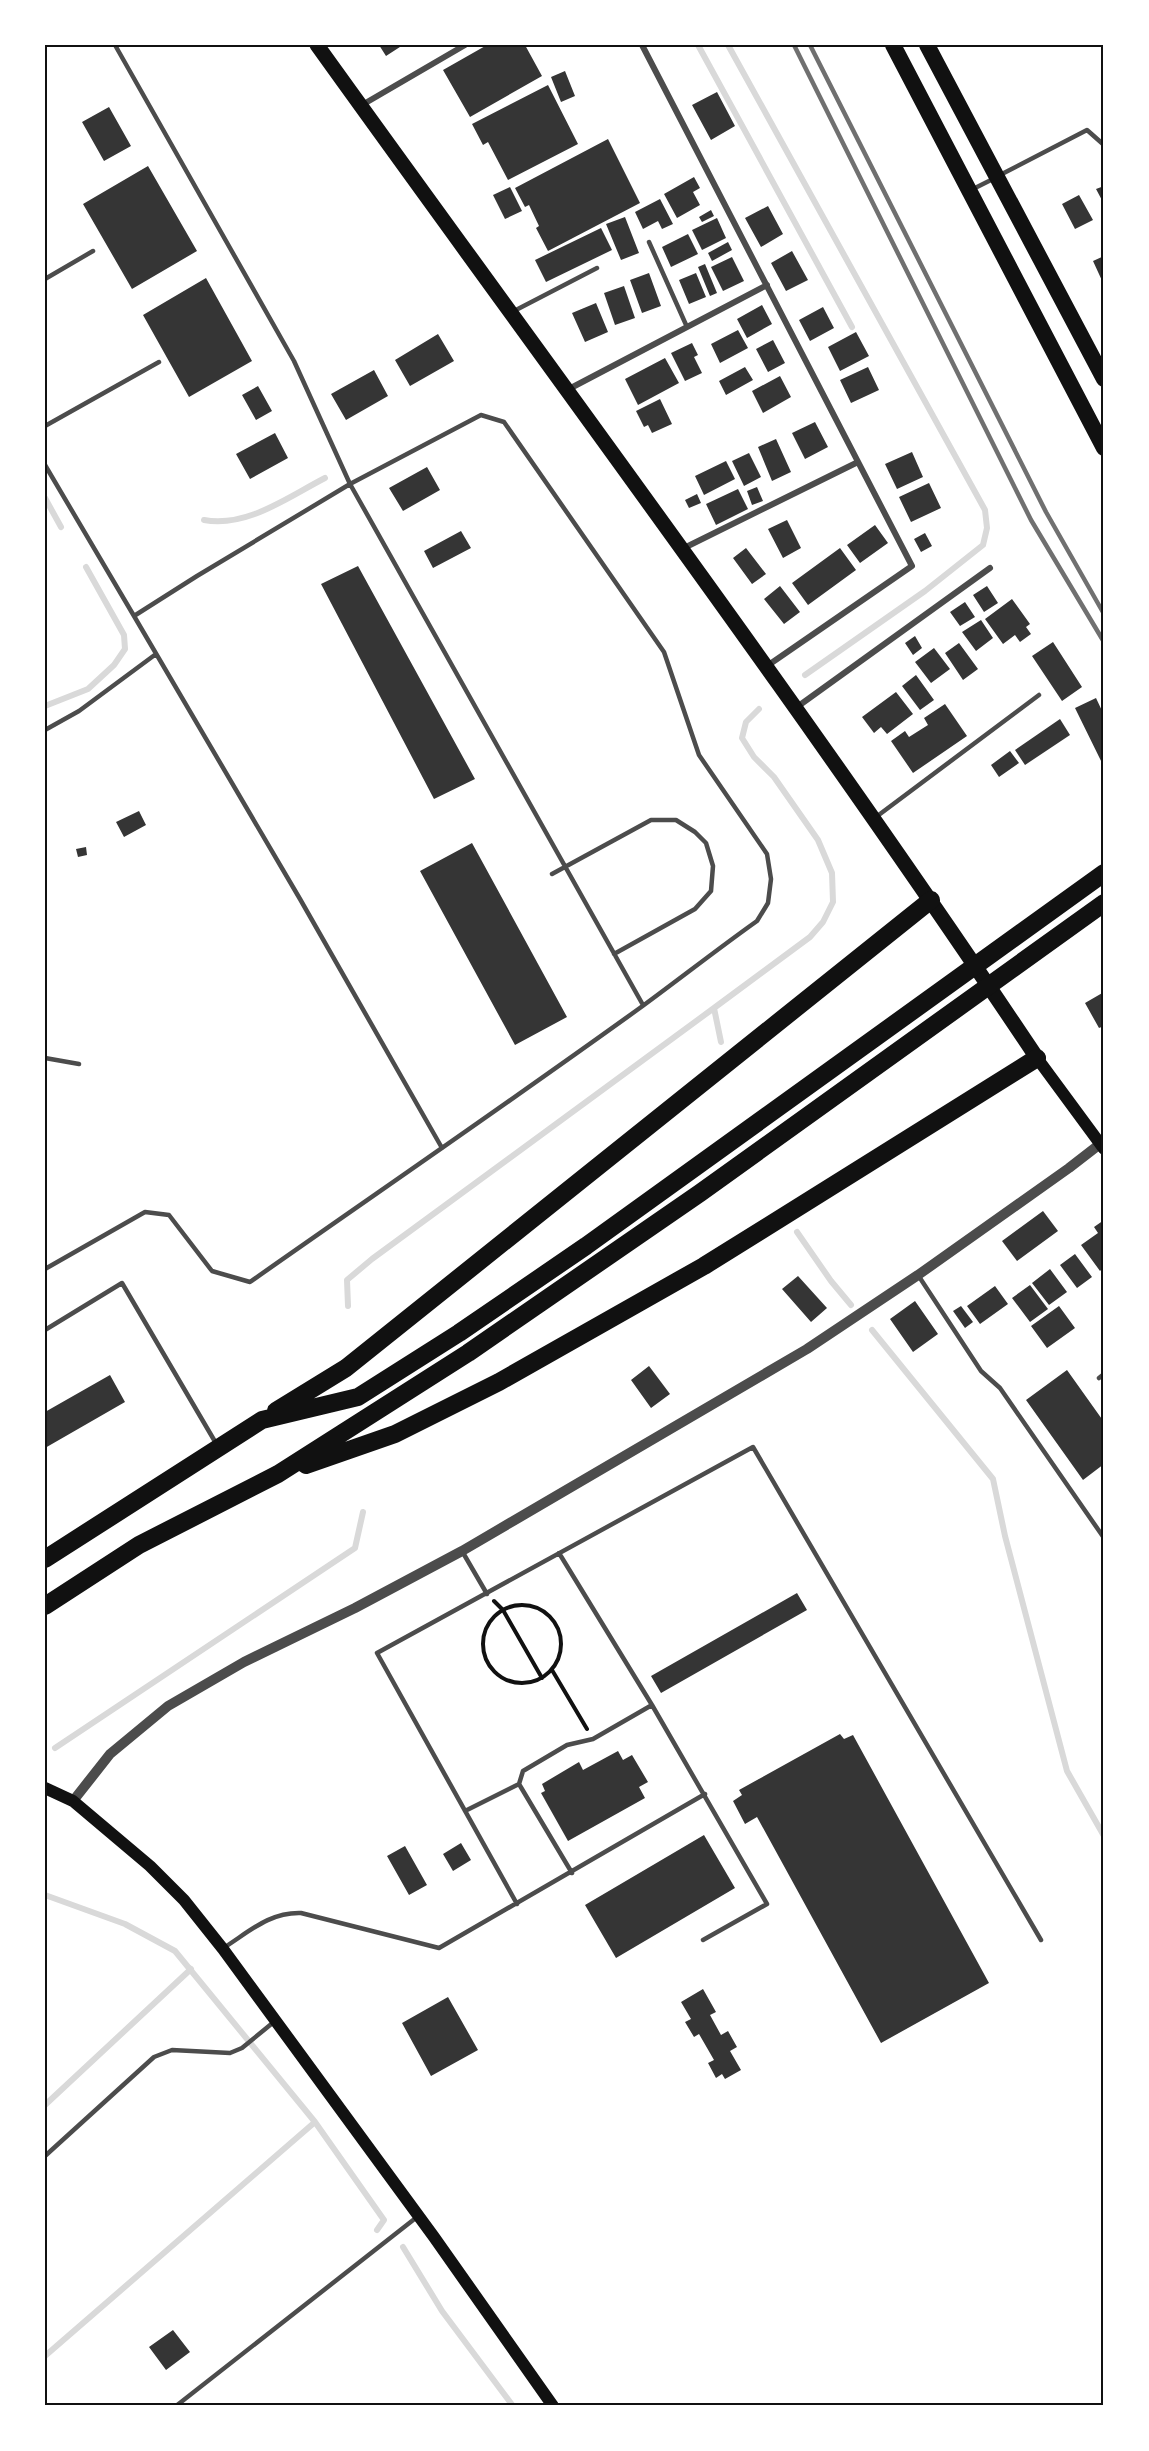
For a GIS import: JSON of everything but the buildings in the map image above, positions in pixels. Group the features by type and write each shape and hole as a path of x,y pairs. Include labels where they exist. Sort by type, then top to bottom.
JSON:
{"highway":[{"path":"893,45 1104,447"},
{"path":"927,45 1104,379"},
{"path":"262,1420 358,1397 459,1333 586,1246 1104,873"},
{"path":"45,1559 346,1368 931,900"},
{"path":"45,1606 139,1545 278,1474 478,1347 710,1186 1104,903"},
{"path":"278,1474 395,1434 499,1382 704,1266 1037,1058"}],"main road":[{"path":"317,45 796,707 931,900 1037,1058 1102,1147"},
{"path":"45,1788 73,1801 176,1891 223,1949 276,2021 553,2406"}],"street":[{"path":"361,106 465,45"},
{"path":"642,45 912,566 766,666"},
{"path":"566,391 766,285"},
{"path":"681,549 858,462"},
{"path":"796,707 990,568"},
{"path":"73,1801 110,1754 168,1706 244,1662 355,1608 462,1551 807,1349 1102,1147"}],"lane":[{"path":"115,45 294,361 350,484 643,1005"},
{"path":"971,190 1087,130 1104,145"},
{"path":"649,242 687,327"},
{"path":"45,279 93,251"},
{"path":"510,314 597,268"},
{"path":"45,426 159,362"},
{"path":"45,1269 145,1212 169,1215 212,1271 250,1282 643,1005 757,921 768,903 771,879 767,854 699,754 664,652 504,422 481,415 350,484 196,576 134,616"},
{"path":"45,465 306,909 442,1148"},
{"path":"45,730 79,711 156,654"},
{"path":"874,818 1039,695"},
{"path":"552,874 651,820 676,820 695,832 706,843 713,866 711,891 695,909 614,954"},
{"path":"45,1058 79,1064"},
{"path":"918,1275 981,1371 1000,1388 1104,1538"},
{"path":"45,1330 122,1283 218,1448"},
{"path":"517,1904 377,1653 753,1447 1041,1940"},
{"path":"462,1551 487,1594"},
{"path":"559,1553 705,1794 767,1904 703,1940"},
{"path":"465,1811 519,1784 523,1771 567,1745 593,1739 652,1705"},
{"path":"519,1784 572,1873"},
{"path":"223,1949 271,1918 285,1912 301,1913 439,1948 705,1794"},
{"path":"45,2156 154,2057 172,2050 187,2049 217,2054 230,2053 242,2048 276,2021"},
{"path":"176,2406 418,2216"}],"path":[{"path":"487,1594 503,1610 542,1678"},
{"path":"516,1605 542,1610 553,1619 562,1645 559,1658 552,1670 531,1683 518,1684 495,1674 483,1652 485,1634 494,1617 503,1610 516,1605"},
{"path":"552,1670 593,1739"}],"waterway":[{"path":"698,45 852,327"},
{"path":"728,45 985,510 987,528 983,545 925,591 805,675"},
{"path":"204,520 220,521 251,515 282,502 325,478"},
{"path":"45,498 61,527"},
{"path":"45,706 88,689 114,665 125,649 124,635 86,567"},
{"path":"721,1042 714,1008 810,937 823,922 833,902 832,873 818,840 774,777 754,757 742,738 746,722 759,709"},
{"path":"348,1306 347,1280 372,1259 714,1008"},
{"path":"797,1232 831,1281 851,1305"},
{"path":"872,1330 993,1479 1005,1536 1067,1771 1104,1836"},
{"path":"55,1748 355,1548 363,1512"},
{"path":"45,1895 125,1924 175,1951 315,2122 384,2220 377,2230"},
{"path":"45,2105 191,1969"},
{"path":"45,2356 315,2122"},
{"path":"403,2247 442,2311 513,2406"}],"railway":[{"path":"794,45 1031,520 1104,642"},
{"path":"810,45 1046,512 1104,614"}]}
